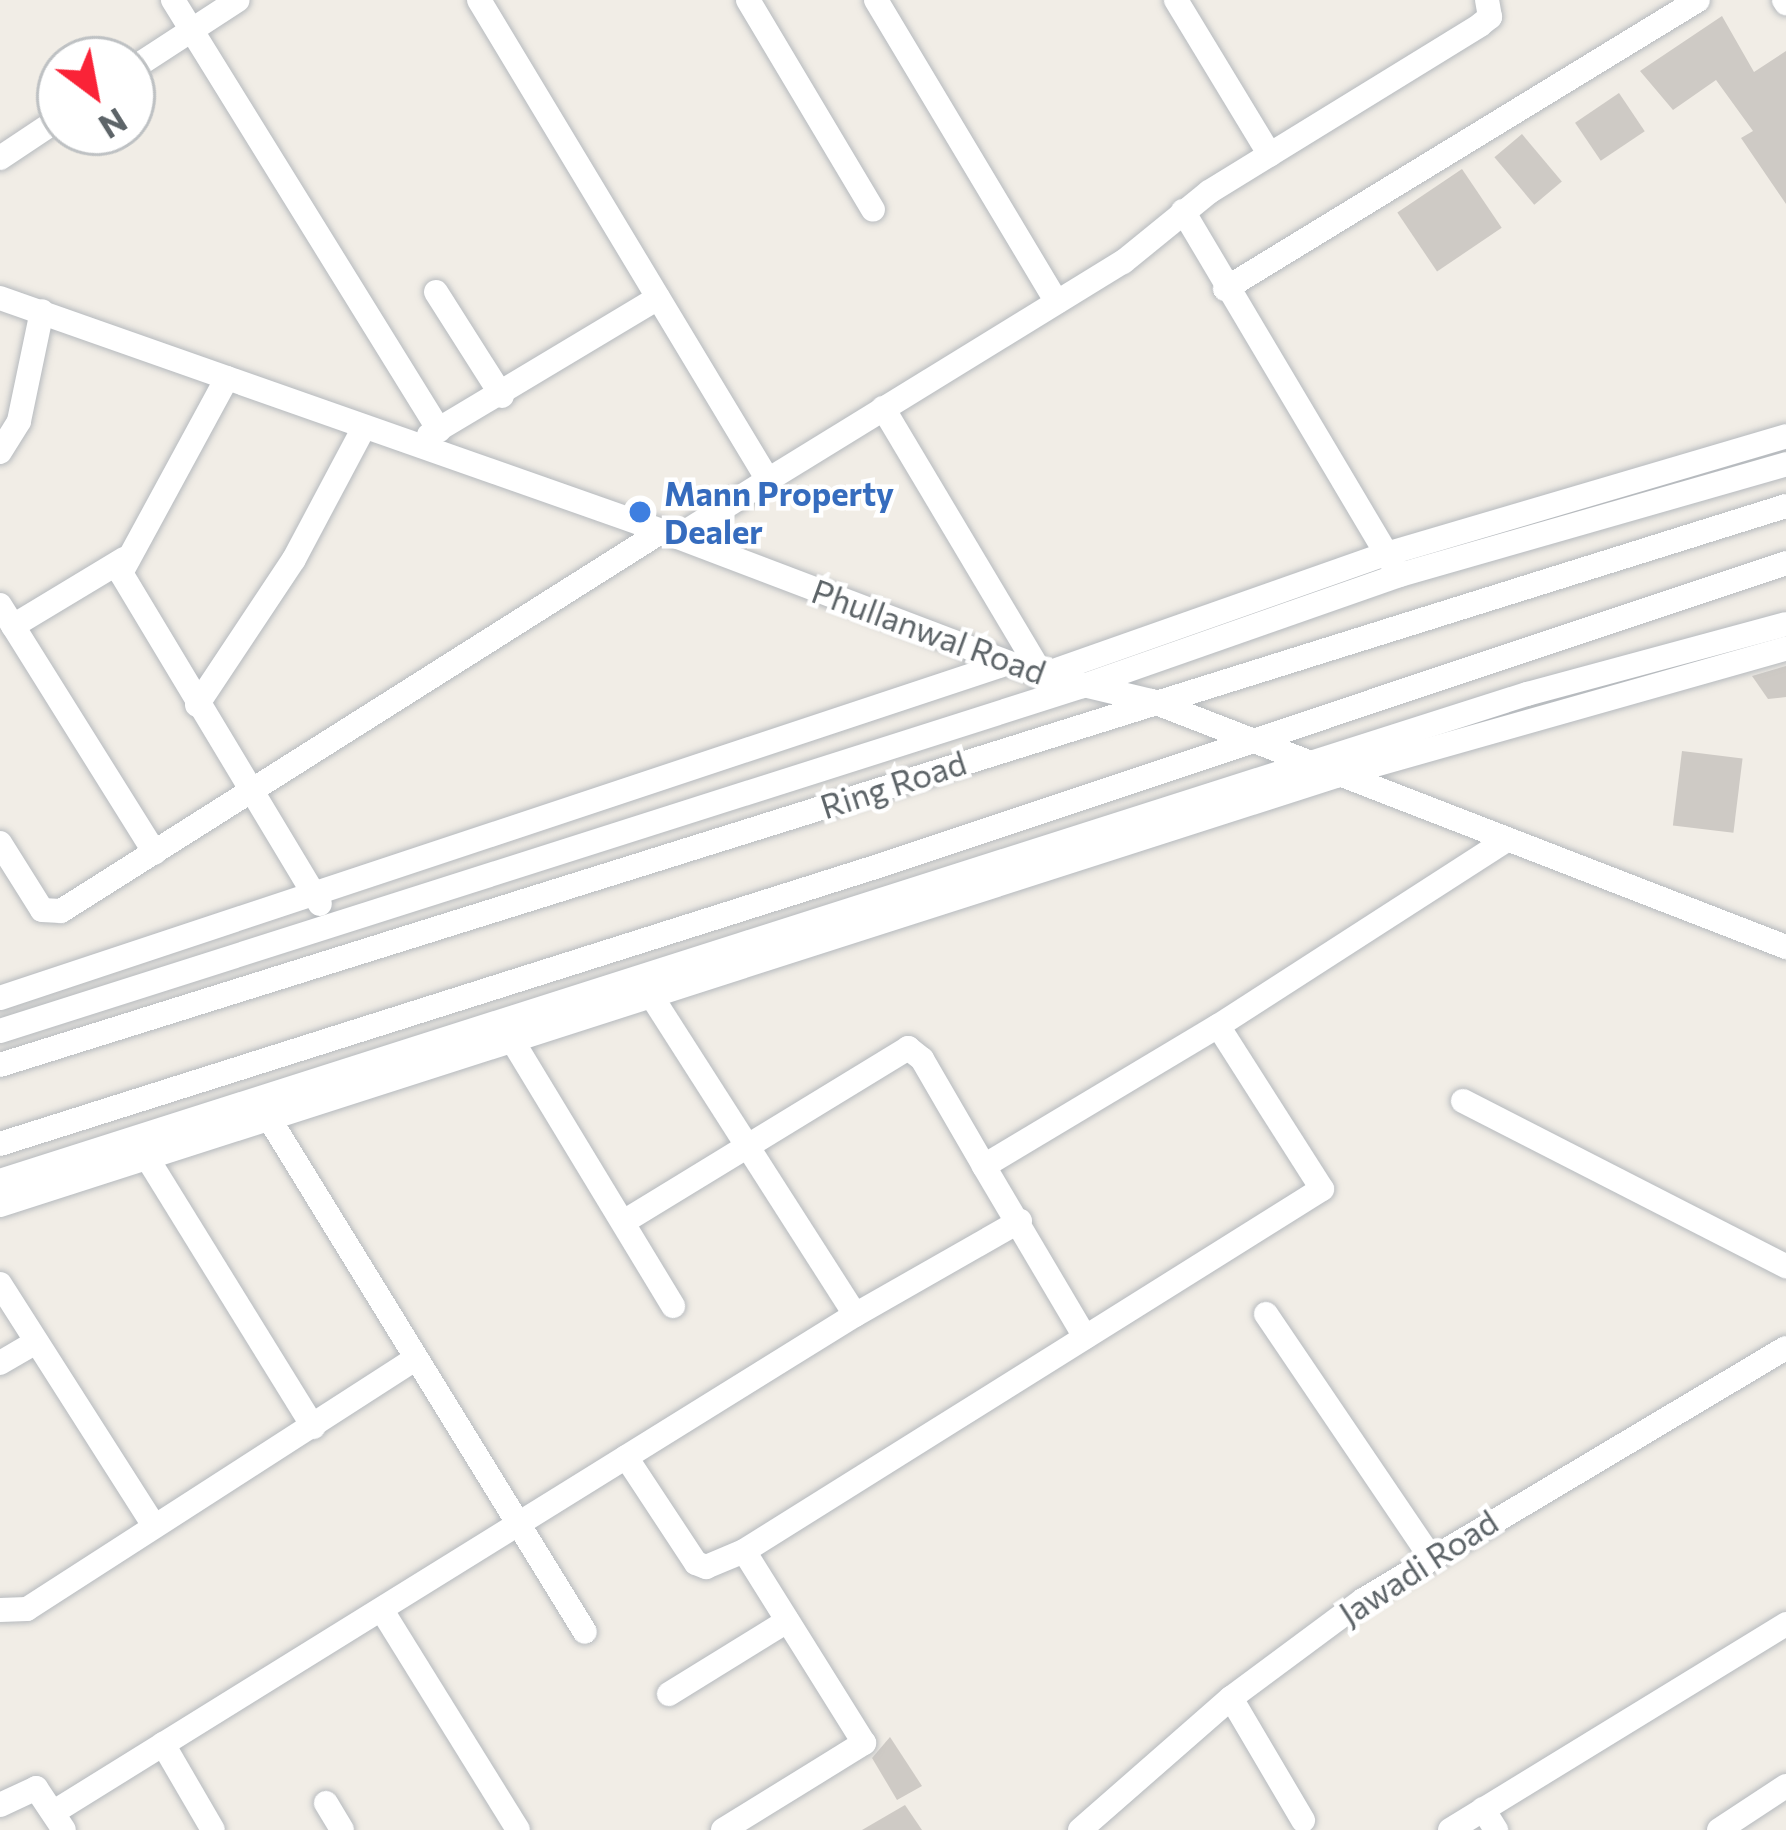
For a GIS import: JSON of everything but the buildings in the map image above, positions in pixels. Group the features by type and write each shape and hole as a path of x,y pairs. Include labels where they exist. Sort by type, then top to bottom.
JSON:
{"street":[{"path":"173,0 439,430"},
{"path":"156,53 238,0"},
{"path":"478,0 768,480"},
{"path":"748,0 874,210"},
{"path":"876,0 1057,302"},
{"path":"1176,0 1270,154"},
{"path":"0,843 42,910 52,913 1123,262 1183,211 1480,26 1490,17 1487,0"},
{"path":"1225,289 1698,0"},
{"path":"0,158 36,134"},
{"path":"1183,211 1225,289 1393,565"},
{"path":"436,292 502,396"},
{"name":"Phullanwal Road","path":"0,298 669,534 1042,675 1151,701 1502,843 1786,947"},
{"path":"412,444 502,396 658,298"},
{"path":"0,452 19,421 42,311"},
{"path":"226,378 124,559 124,587 333,926"},
{"path":"883,408 1042,675 1646,490 1786,436"},
{"path":"197,705 293,560 363,429"},
{"path":"1646,490 1786,464"},
{"name":"Ring Road","path":"0,1065 1786,506"},
{"path":"124,559 6,615 155,854"},
{"path":"0,1144 885,864 1242,739 1786,563"},
{"path":"0,1030 1083,686 1393,565"},
{"path":"0,1181 141,1148 263,1110 1305,764 1786,624"},
{"path":"263,1110 652,997 1336,776 1786,649"},
{"path":"0,998 1009,663"},
{"path":"984,1166 1218,1026 1502,843"},
{"path":"97,968 112,994"},
{"path":"652,997 856,1315"},
{"path":"626,1456 696,1563 706,1567 744,1551 1322,1189 1218,1026"},
{"path":"512,1040 673,1306"},
{"path":"625,1221 908,1048 922,1059 1085,1337"},
{"path":"1463,1100 1786,1266"},
{"path":"263,1110 585,1632"},
{"path":"0,1205 141,1148"},
{"path":"141,1148 313,1427"},
{"path":"0,1805 36,1788 59,1821 163,1744 520,1528 626,1456 856,1315 1020,1221"},
{"path":"0,1284 154,1526"},
{"path":"1266,1314 1429,1555"},
{"path":"0,1363 36,1342"},
{"name":"Jawadi Road","path":"1080,1830 1231,1698 1429,1555 1786,1348"},
{"path":"0,1610 27,1609 413,1360"},
{"path":"724,1830 864,1743 744,1551"},
{"path":"383,1612 518,1830"},
{"path":"669,1694 787,1621"},
{"path":"1450,1830 1490,1820 1786,1624"},
{"path":"1231,1698 1302,1827"},
{"path":"163,1744 213,1830"},
{"path":"1719,1830 1786,1786"},
{"path":"326,1803 342,1830"}],"place":[{"name":"Mann Property Dealer","path":"640,512"}]}
